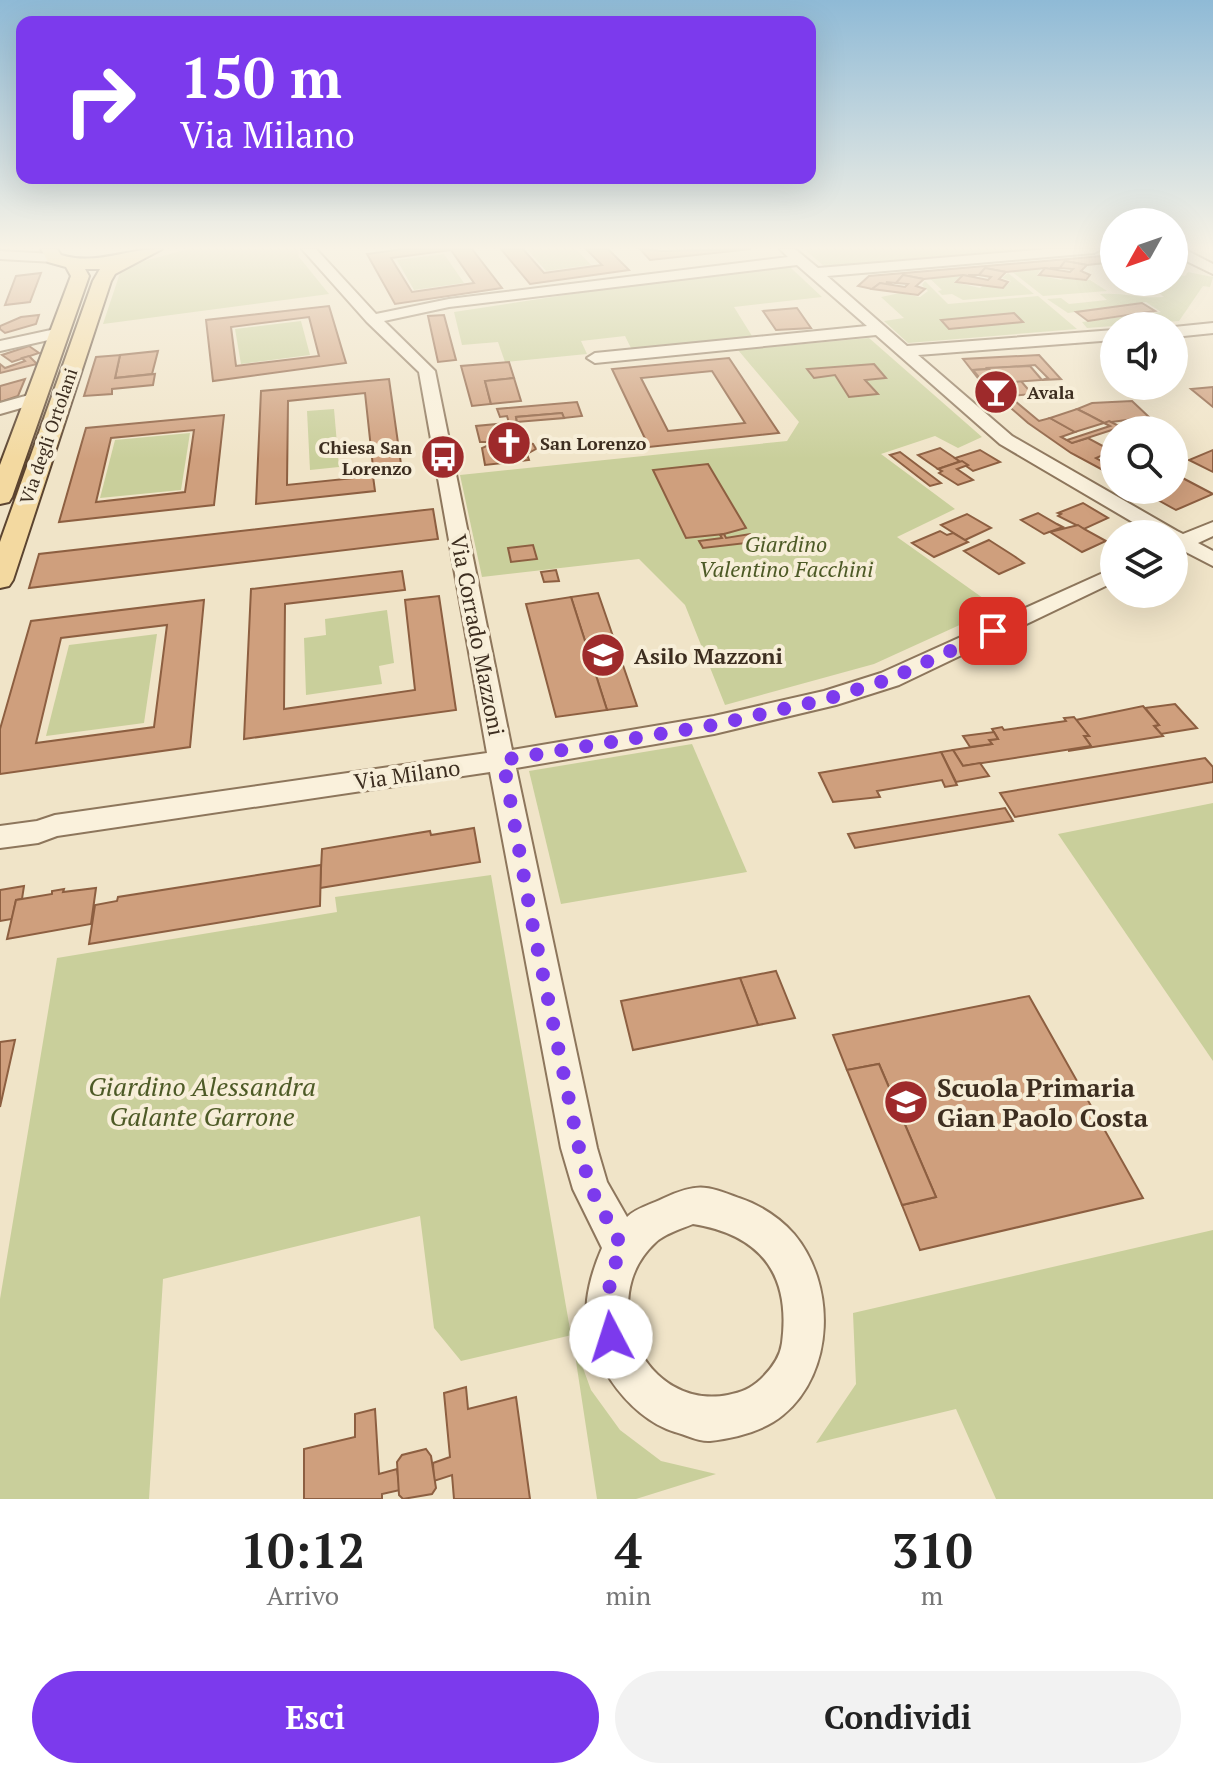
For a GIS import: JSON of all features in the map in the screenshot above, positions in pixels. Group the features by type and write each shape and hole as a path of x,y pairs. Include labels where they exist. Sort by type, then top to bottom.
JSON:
{"main road":[{"name":"Via degli Ortolani","path":"0,497 65,319"},
{"name":"Via degli Ortolani","path":"0,580 89,319"}],"street":[{"name":"Via Corrado Mazzoni","path":"372,319 427,371 532,922 579,1148 591,1189 622,1247"},
{"path":"865,319 1006,440 1141,520"},
{"path":"1188,331 1213,328"},
{"path":"595,358 878,330"},
{"path":"0,346 60,333"},
{"path":"901,351 1100,336"},
{"path":"0,409 36,398"},
{"path":"1188,536 1213,528"},
{"path":"1188,547 1213,560"},
{"name":"Via Milano","path":"0,837 38,832 55,826 503,760 714,725 781,710 861,690 890,679 1100,581"},
{"name":"Via Milano","path":"0,827 40,821 55,826"},
{"path":"692,1205 720,1207 734,1212 747,1217 771,1235 790,1260 802,1290 806,1322 801,1354 786,1382 765,1404 736,1418 705,1420 673,1412 645,1394 624,1368 611,1337 606,1305 610,1274 622,1247 641,1225 665,1211 692,1205"}],"green space":[{"path":"105,319 141,319 103,324"},
{"path":"456,319 741,319 752,336 632,350 625,336 581,341 587,354 505,362 498,342 462,345"},
{"path":"1065,319 1077,329 908,343 884,321"},
{"path":"1100,320 1100,327 1087,328 1082,322"},
{"path":"301,321 310,355 241,364 235,329"},
{"name":"Giardino Valentino Facchini","path":"869,338 982,437 958,448 935,436 881,454 955,509 897,537 997,608 874,664 725,705 685,605 639,559 482,577 460,475 787,441 799,422 738,350"},
{"path":"334,409 339,467 310,470 307,411"},
{"path":"190,433 181,490 100,498 115,440"},
{"path":"387,610 394,663 379,666 382,684 306,695 304,638 326,635 325,619"},
{"path":"157,634 144,723 46,736 69,645"},
{"path":"692,744 747,872 561,904 529,771"},
{"path":"1213,803 1213,1061 1058,834"},
{"name":"Giardino Alessandra Galante Garrone","path":"491,875 571,1335 461,1361 434,1328 420,1216 163,1279 149,1499 0,1499 0,1299 57,958 337,912 335,897"},
{"path":"1213,1230 1213,1499 996,1499 956,1409 816,1443 856,1384 853,1313"},
{"path":"573,1340 591,1390 620,1430 661,1461 716,1474 636,1499 597,1499"}],"building":[{"path":"16,319 38,319 36,324 5,333 0,326"},
{"path":"294,319 231,327 236,366 319,356 310,319 333,319 346,363 213,381 206,320"},
{"path":"429,319 445,319 456,360 438,362"},
{"path":"768,319 805,319 811,328 776,330"},
{"path":"1020,319 1023,322 949,329 941,320"},
{"path":"29,346 39,353 12,362 2,355"},
{"path":"158,351 152,374 115,378 120,355"},
{"path":"120,355 115,378 155,374 153,385 112,389 112,394 84,396 96,357"},
{"path":"1039,355 1061,379 1042,380 1048,378 1035,365 973,370 982,381 1021,381 1032,394 1009,396 1039,421 1050,418 1075,432 1061,437 1072,443 1088,438 1100,444 1100,456 1096,458 1100,460 1100,469 1028,423 981,382 963,359"},
{"path":"29,356 37,364 0,373 0,364 5,368 25,361 22,358"},
{"path":"729,358 779,433 649,447 612,369","holes":["712,371 745,423 668,431 641,378"]},
{"path":"509,362 514,378 485,381 491,404 472,406 461,366"},
{"path":"874,364 886,378 865,380 878,394 849,397 835,375 814,378 807,369"},
{"path":"1030,366 1042,380 1000,383 987,368"},
{"path":"989,369 998,380 982,381 973,370"},
{"path":"514,378 521,401 491,404 485,381"},
{"path":"25,379 18,396 0,402 0,386"},
{"path":"389,379 401,464 373,467 365,393 288,401 287,485 373,476 375,491 256,504 261,391"},
{"path":"1213,387 1213,407 1191,389"},
{"path":"1132,401 1148,416 1100,416 1100,421 1077,409 1092,403"},
{"path":"577,402 582,416 564,418 562,413 516,417 517,422 509,423 507,416 500,417 497,409"},
{"path":"1077,409 1100,421 1100,424 1075,432 1050,418"},
{"path":"562,413 564,418 517,422 516,417"},
{"path":"224,415 214,505 59,522 86,428","holes":["194,430 185,492 96,502 111,438"]},
{"name":"San Lorenzo","path":"517,422 523,442 533,444 536,449 527,454 529,460 485,465 482,448 489,445 488,442 480,442 476,426"},
{"path":"1100,429 1100,434 1072,443 1067,440"},
{"path":"940,448 961,461 938,469 918,455"},
{"path":"980,450 1000,462 973,471 955,458"},
{"path":"1213,450 1213,472 1189,460"},
{"path":"900,452 941,483 930,486 890,455"},
{"path":"962,461 968,465 957,469 973,480 958,485 939,473 942,471 938,469"},
{"path":"708,464 746,528 686,538 653,470"},
{"path":"1188,481 1213,494 1176,510 1165,504 1188,504"},
{"path":"1083,503 1108,518 1084,529 1058,516 1061,514 1058,513"},
{"path":"433,509 438,539 29,588 39,554"},
{"path":"1038,513 1063,527 1044,534 1021,520"},
{"path":"967,514 991,528 965,540 941,525"},
{"path":"1078,525 1100,538 1100,544 1082,552 1050,532"},
{"path":"940,531 947,535 953,533 968,542 934,557 912,543"},
{"path":"724,534 726,538 750,534 755,542 703,548 699,541 722,538 720,535"},
{"path":"989,540 1024,563 999,574 964,551"},
{"path":"533,545 537,559 511,562 508,548"},
{"path":"556,570 559,581 544,582 541,572"},
{"path":"402,571 405,590 285,604 284,709 415,690 405,600 439,596 456,710 244,739 251,589"},
{"path":"598,593 637,706 607,710 571,597"},
{"path":"571,597 607,710 556,717 526,604"},
{"path":"204,600 190,747 0,774 0,729 31,621","holes":["167,625 154,727 36,743 61,638"]},
{"path":"1175,704 1197,728 1161,734 1154,726 1159,725 1145,708"},
{"path":"1143,706 1159,725 1154,726 1163,736 1068,751 1091,746 1084,736 1089,736 1076,720"},
{"path":"1074,717 1089,736 1084,736 1091,746 963,766 953,750 992,744 989,740 998,739 992,729 1066,721 1064,718"},
{"path":"994,732 998,739 989,740 992,744 970,747 963,736"},
{"path":"953,750 963,766 980,763 989,776 956,782 941,752"},
{"path":"941,752 957,785 945,787 942,780 877,791 880,797 833,802 819,773"},
{"path":"1205,758 1213,767 1213,782 1015,817 1000,793"},
{"path":"1005,808 1013,821 855,848 848,834"},
{"path":"474,828 480,862 320,888 322,849 430,831 431,835"},
{"path":"321,865 320,906 89,944 95,905 117,901 118,897"},
{"path":"24,886 22,899 16,900 12,919 0,921 0,890"},
{"path":"96,888 91,924 7,939 16,900 64,889 63,892"},
{"path":"776,971 795,1018 758,1025 740,978"},
{"path":"740,978 758,1025 633,1050 621,1001"},
{"path":"1029,996 1143,1198 920,1250 902,1205 936,1197 879,1064 847,1070 833,1035"},
{"path":"15,1040 0,1107 0,1042"},
{"path":"879,1064 936,1197 902,1205 847,1070"},
{"path":"466,1387 468,1409 516,1397 530,1499 454,1499 452,1475 434,1481 433,1463 450,1457 444,1393"},
{"path":"375,1409 379,1474 397,1469 400,1490 382,1494 382,1499 304,1499 304,1449 355,1437 355,1414"},
{"path":"426,1449 431,1456 436,1488 432,1494 403,1499 399,1495 397,1462 402,1455"}],"place":[{"name":"Avala","path":"996,392"},
{"name":"San Lorenzo","path":"509,443"},
{"name":"Chiesa San Lorenzo","path":"443,457"},
{"name":"Asilo Mazzoni","path":"603,655"},
{"name":"Scuola Primaria Gian Paolo Costa","path":"906,1102"}],"route":[{"path":"611,1337 606,1305 610,1274 622,1247 591,1189 579,1148 532,922 503,760 714,725 827,699 890,679 993,631"}]}
